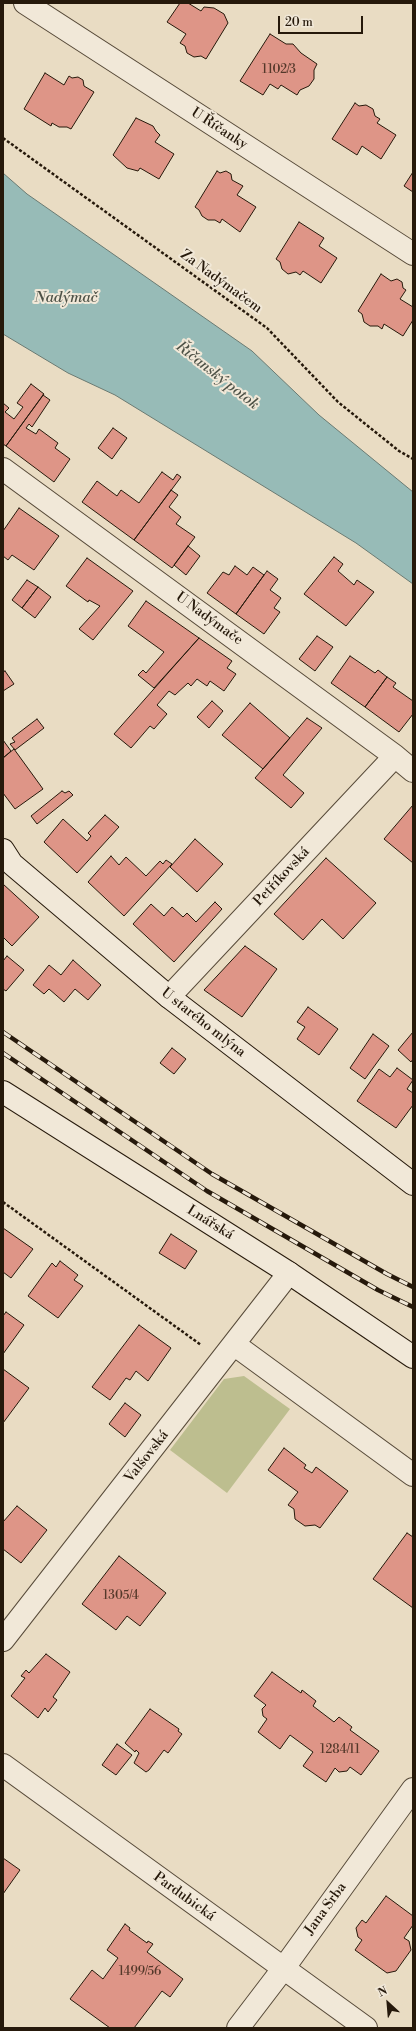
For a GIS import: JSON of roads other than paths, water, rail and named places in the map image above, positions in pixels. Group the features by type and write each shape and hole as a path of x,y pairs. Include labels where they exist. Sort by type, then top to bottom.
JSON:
{"street":[{"name":"U Říčanky","path":"25,3 413,254"},
{"name":"U Nadýmače","path":"3,469 395,756 413,771"},
{"name":"Petříkovská","path":"169,997 395,756"},
{"name":"U starého mlýna","path":"3,850 12,864 169,997 413,1184"},
{"name":"Lnářská","path":"3,1092 289,1273 413,1357"},
{"name":"Valšovská","path":"3,1640 229,1353 289,1273"},
{"path":"229,1353 413,1475"},
{"name":"Pardubická","path":"3,1765 366,2028"},
{"name":"Jana Srba","path":"238,2028 283,1969 413,1789"}],"water":[{"name":"Nadýmač","path":"3,173 27,194 252,351 319,415 413,492 413,584 356,543 115,395 68,373 3,334"}],"railway":[{"path":"3,1032 212,1174 387,1274 413,1287"},
{"path":"3,1053 207,1191 378,1290 413,1307"}],"water label":[{"name":"Říčanský potok","path":"217,376"}]}
